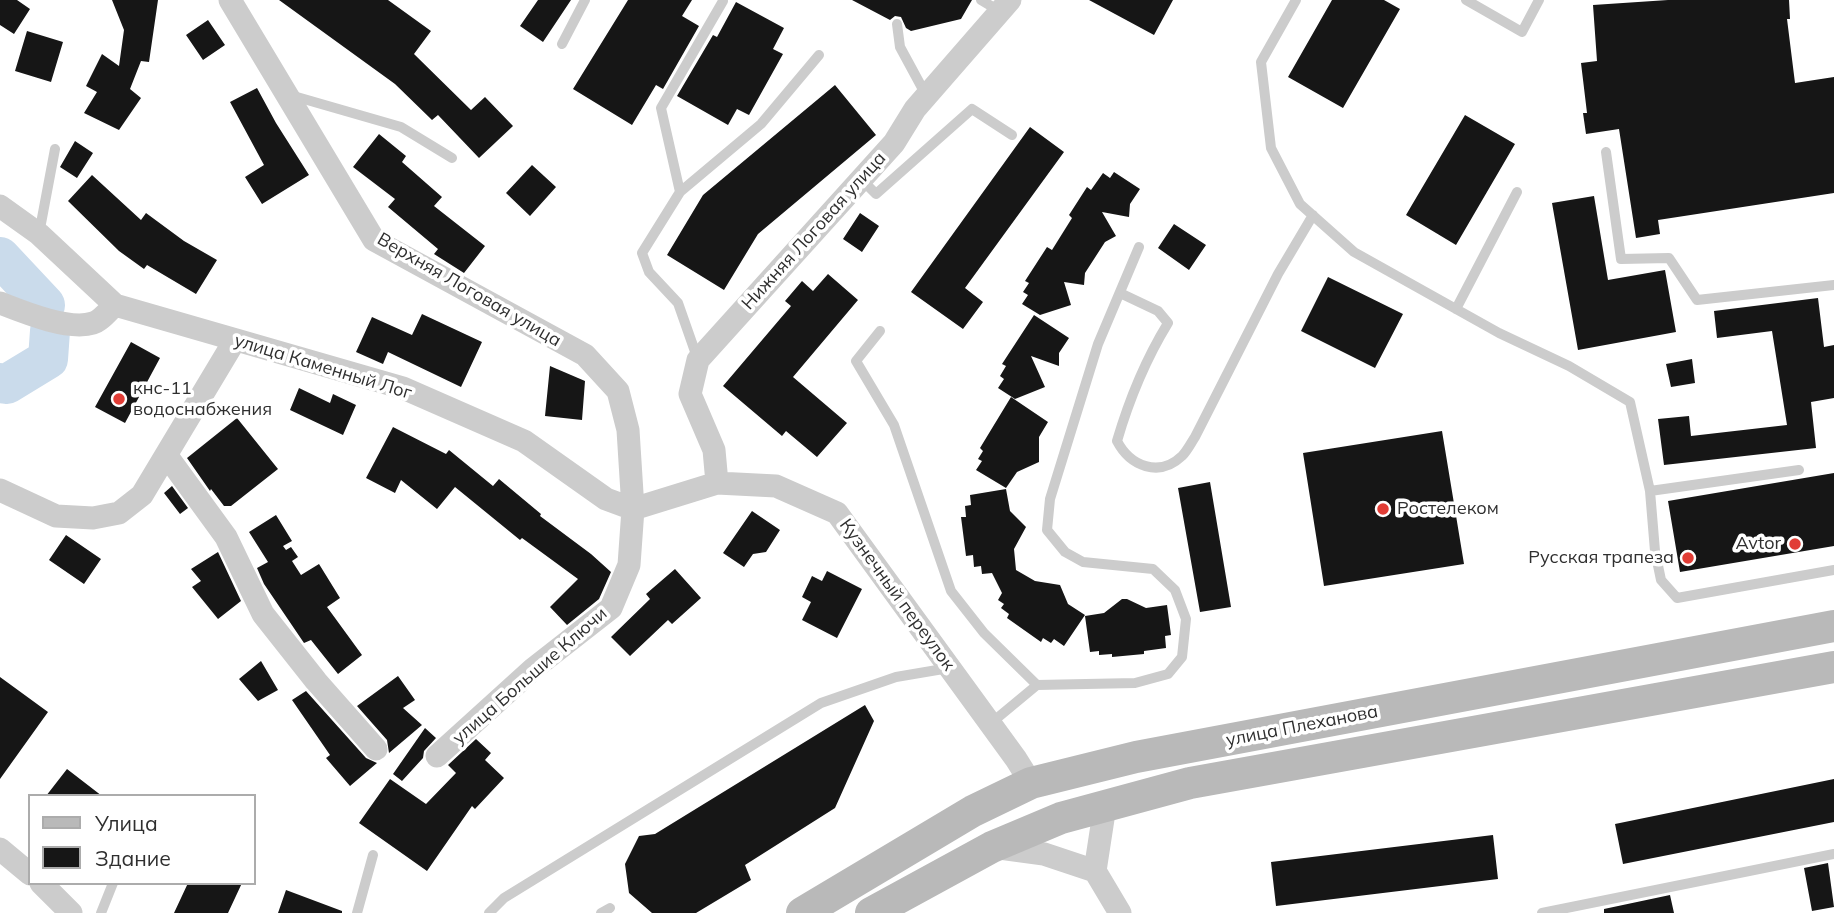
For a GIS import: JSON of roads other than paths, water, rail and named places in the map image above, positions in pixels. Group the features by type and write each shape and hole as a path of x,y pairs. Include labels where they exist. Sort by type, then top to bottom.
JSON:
{"main road":[{"name":"улица Плеханова","path":"802,913 973,811 1031,783 1136,757 1834,626"},
{"name":"улица Плеханова","path":"871,913 992,847 1061,818 1190,783 1834,667"}],"street":[{"name":"Верхняя Логовая улица","path":"230,0 374,240 585,355 618,391 628,430 633,509"},
{"name":"Нижняя Логовая улица","path":"717,483 714,450 690,394 698,360 894,143 927,96 1006,6"},
{"path":"0,206 39,234 115,305 94,323 65,324 0,303"},
{"name":"улица Каменный Лог","path":"115,305 403,388 524,441 606,499 633,509"},
{"path":"0,490 56,516 93,518 119,513 142,495 234,340"},
{"path":"167,456 226,537 263,614 316,681 376,749"},
{"name":"Кузнечный переулок","path":"633,509 717,483 776,486 837,513 1031,783"},
{"name":"улица Большие Ключи","path":"436,757 533,669 611,608 629,565 633,509"},
{"path":"1095,871 1105,806"},
{"path":"992,847 1044,854 1095,871 1121,913"},
{"path":"0,849 28,872"},
{"path":"43,885 71,913"}],"lane":[{"path":"562,44 586,0"},
{"path":"981,0 1006,6"},
{"path":"1296,0 1261,62 1271,148 1300,204 1354,252 1499,332 1569,366 1630,402 1650,491 1655,551 1661,580 1677,598 1834,570"},
{"path":"1466,0 1522,32 1539,0"},
{"path":"680,192 661,107 723,1"},
{"path":"897,24 900,47 927,96"},
{"path":"698,360 678,303 649,272 642,253 680,192 761,124 819,55"},
{"path":"287,94 401,127 452,158"},
{"path":"860,179 876,194 972,109 1012,135"},
{"path":"39,234 55,149"},
{"path":"1606,152 1621,259 1669,258 1697,300 1834,285"},
{"path":"1456,309 1517,192"},
{"path":"1120,293 1157,311 1168,323 1157,340 1125,413 1117,441 1123,453 1139,466 1160,469 1181,457 1195,437 1278,274 1313,215"},
{"path":"990,724 1037,685 1135,683 1168,674 1182,657 1186,618 1175,590 1153,569 1083,562 1065,552 1047,530 1051,499 1094,357 1139,247"},
{"path":"880,331 856,361 894,425 951,591 984,633 1037,685"},
{"path":"1650,491 1799,470"},
{"path":"489,913 504,898 821,703 896,677 949,668"},
{"path":"1542,913 1598,908 1834,854"},
{"path":"357,913 373,855"},
{"path":"101,913 112,885"}],"waterway":[{"path":"0,257 45,305"},
{"path":"0,383 7,384 48,359 50,331"}],"place":[{"name":"кнс-11 водоснабжения","path":"119,399"},
{"name":"Ростелеком","path":"1383,509"},
{"name":"Avtor","path":"1795,544"},
{"name":"Русская трапеза","path":"1688,558"}]}
